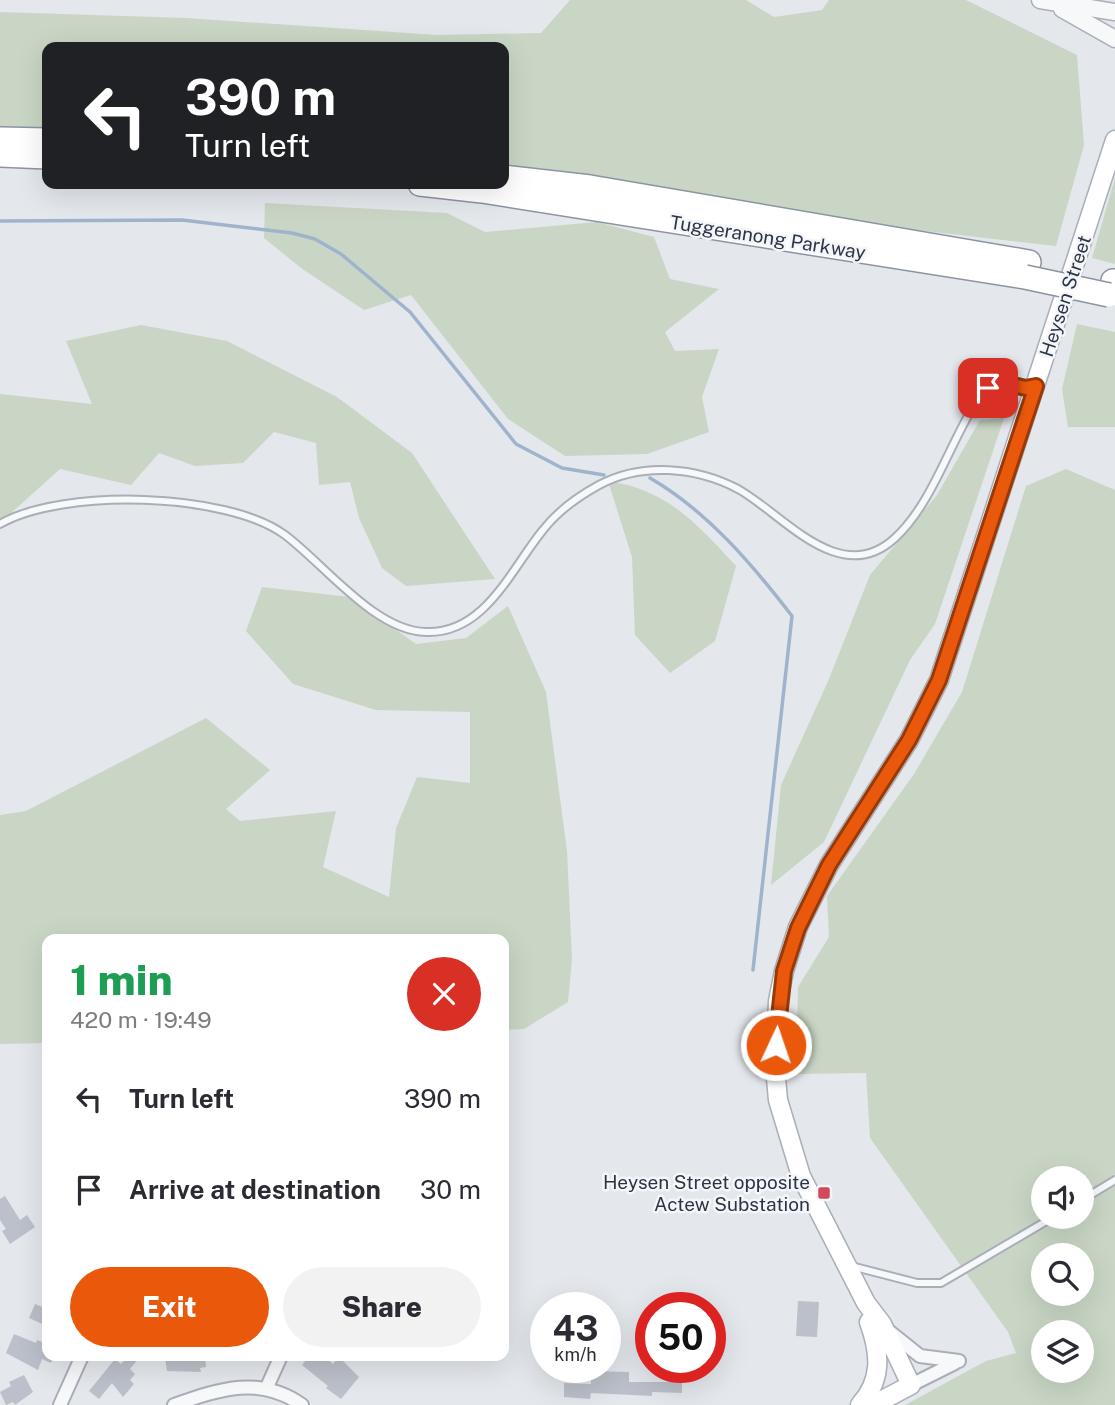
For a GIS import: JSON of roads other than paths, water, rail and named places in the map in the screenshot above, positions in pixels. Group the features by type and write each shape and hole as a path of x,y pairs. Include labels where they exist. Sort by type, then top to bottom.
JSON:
{"highway":[{"path":"0,139 42,140"},
{"path":"0,155 42,157"},
{"name":"Tuggeranong Parkway","path":"509,178 590,187 1027,270 1113,289"},
{"name":"Tuggeranong Parkway","path":"462,189 1027,270"}],"main road":[{"name":"Heysen Street","path":"907,1387 801,1176 778,1100 775,1067 778,1001 784,971 813,895 909,740 939,680 1115,140"},
{"path":"860,1405 874,1385 878,1368 876,1323"},
{"path":"873,1405 907,1387"}],"street":[{"path":"1045,2 1115,12"},
{"path":"1045,2 1115,39"},
{"path":"876,1323 920,1356 960,1360 907,1387"},
{"path":"60,1405 80,1361"},
{"path":"267,1387 279,1361"},
{"path":"174,1405 219,1390 267,1387 288,1395 302,1405"}],"lane":[{"path":"0,524 32,510 72,503 173,502 227,509 260,520 282,533 392,624 426,632 449,630 474,618 487,605 545,527 564,509 598,485 625,474 665,470 697,473 739,490 814,544 845,555 861,555 877,549 894,540 912,519 981,394 999,382 1026,388 1036,386"},
{"path":"1094,1193 1115,1180"},
{"path":"846,1265 916,1283 941,1283 1033,1229"}],"waterway":[{"path":"0,221 182,220 292,233 315,239 341,254 410,312 516,444 562,468 604,475"},
{"path":"650,478 671,491 709,522 761,577 792,616 753,970"}],"place":[{"name":"Heysen Street opposite Actew Substation","path":"824,1193"}]}
